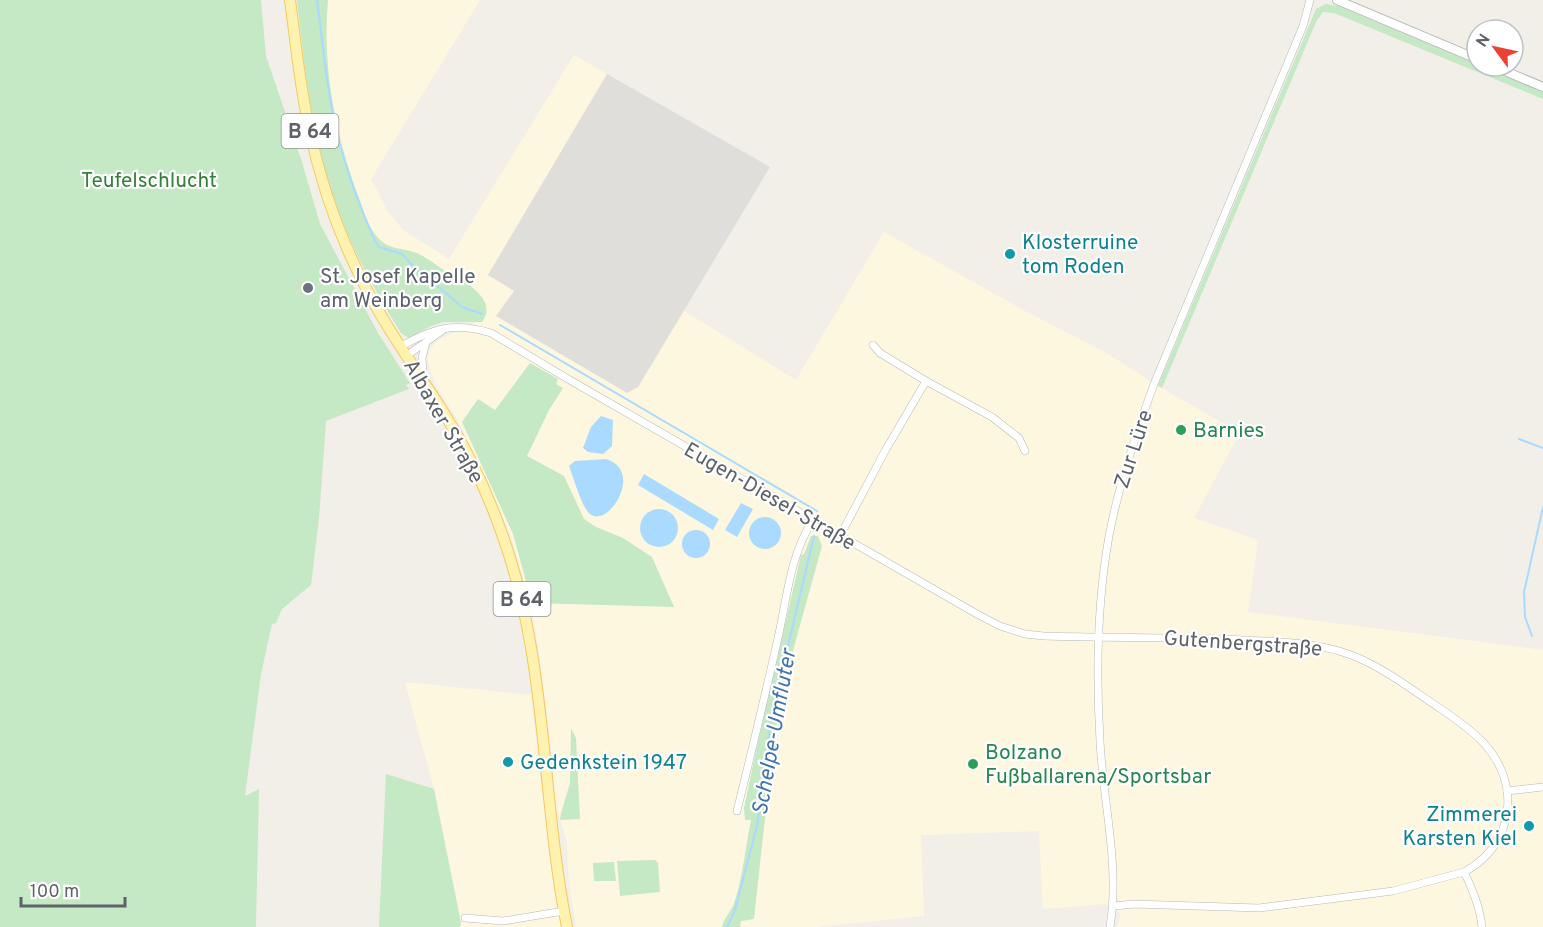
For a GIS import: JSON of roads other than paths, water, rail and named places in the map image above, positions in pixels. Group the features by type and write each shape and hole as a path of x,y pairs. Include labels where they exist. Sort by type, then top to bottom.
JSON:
{"main road":[{"name":"Albaxer Straße","path":"290,0 309,129 328,199 362,280 403,351 457,435 482,484 503,534 519,587 535,667 551,819 567,927"}],"street":[{"name":"Zur Lüre","path":"1110,927 1114,906 1111,847 1100,743 1102,583 1108,538 1120,484 1154,384 1303,26 1310,0"},
{"path":"1337,0 1465,55"},
{"path":"1522,78 1543,87"},
{"path":"403,351 426,342 450,327"},
{"name":"Eugen-Diesel-Straße","path":"403,351 434,330 472,327 491,333 840,536 1000,626 1025,634 1100,638"},
{"path":"423,381 422,358 426,342"},
{"path":"873,345 880,353 926,381 992,417 1019,438 1025,451"},
{"path":"840,536 885,451 926,381"},
{"path":"737,812 778,638 791,571 801,540 813,520"},
{"name":"Gutenbergstraße","path":"1100,638 1163,637 1263,641 1321,646 1352,656 1373,665 1437,707 1484,742 1502,768 1507,791 1508,811 1502,834 1494,848 1464,872 1393,891 1259,908 1134,904 1114,906"},
{"path":"1507,791 1543,788"},
{"path":"1464,872 1472,887 1482,927"},
{"path":"465,918 503,921 564,911"}],"water":[{"path":"601,416 613,420 612,446 603,454 588,452 583,448 591,427"},
{"path":"606,459 617,465 622,475 623,486 613,506 606,513 597,516 587,511 569,466 575,461"},
{"path":"644,474 719,519 713,530 638,485"},
{"path":"741,503 753,509 737,537 725,530"},
{"path":"659,509 673,514 678,528 673,542 659,547 645,542 640,528 645,514"},
{"path":"765,517 776,522 781,533 776,544 765,549 754,544 749,533 754,522"},
{"path":"696,530 706,534 710,544 706,554 696,558 686,554 682,544 686,534"}],"waterway":[{"name":"Schelpe-Umfluter","path":"317,0 328,86 338,137 354,190 375,241 379,247 402,254 423,277 462,307 482,314"},
{"name":"Schelpe-Umfluter","path":"500,325 817,511"},
{"path":"1519,439 1543,448"},
{"path":"1532,636 1525,617 1524,592 1543,507"},
{"name":"Schelpe-Umfluter","path":"727,927 735,910 757,826 772,713 814,536"}],"place":[{"name":"Klosterruine tom Roden","path":"1010,254"},
{"name":"St. Josef Kapelle am Weinberg","path":"308,288"},
{"name":"Barnies","path":"1181,430"},
{"name":"Gedenkstein 1947","path":"508,762"},
{"name":"Bolzano Fußballarena/Sportsbar","path":"973,764"},
{"name":"Zimmerei Karsten Kiel","path":"1529,826"}],"park label":[{"name":"Teufelschlucht","path":"149,180"}]}
